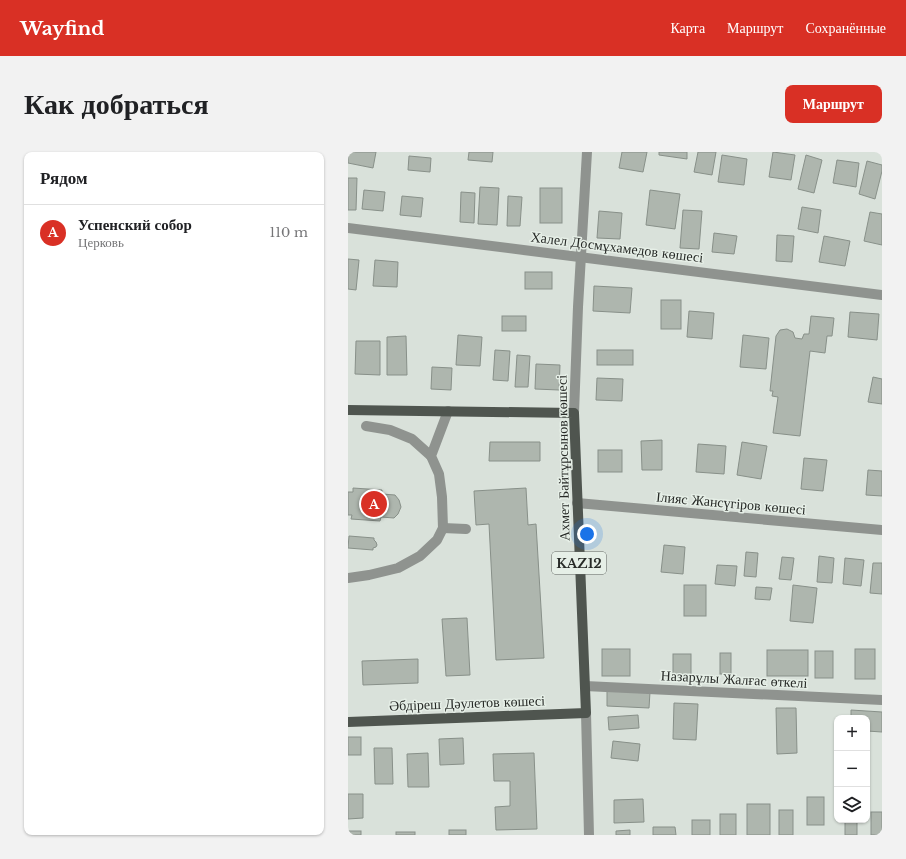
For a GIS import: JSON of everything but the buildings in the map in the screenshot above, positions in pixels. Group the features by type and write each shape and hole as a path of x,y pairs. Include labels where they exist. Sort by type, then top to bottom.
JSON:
{"main road":[{"path":"348,410 574,413"},
{"name":"Ахмет Байтұрсынов көшесі","path":"574,413 586,713"},
{"name":"Әбдіреш Дәулетов көшесі","path":"348,722 586,713"}],"street":[{"name":"Ахмет Байтұрсынов көшесі","path":"574,413 578,307 587,152"},
{"name":"Халел Досмұхамедов көшесі","path":"348,228 882,295"},
{"path":"431,456 448,411"},
{"path":"348,578 398,568 420,556 437,540 443,528 442,497 439,474 431,456 412,439 390,430 366,426"},
{"name":"Ілияс Жансүгіров көшесі","path":"577,503 882,530"},
{"path":"443,528 466,529"},
{"name":"Назарұлы Жалғас өткелі","path":"585,686 882,700"},
{"name":"Ахмет Байтұрсынов көшесі","path":"586,713 589,835"}],"place":[{"name":"Успенский собор","path":"374,504"}]}
